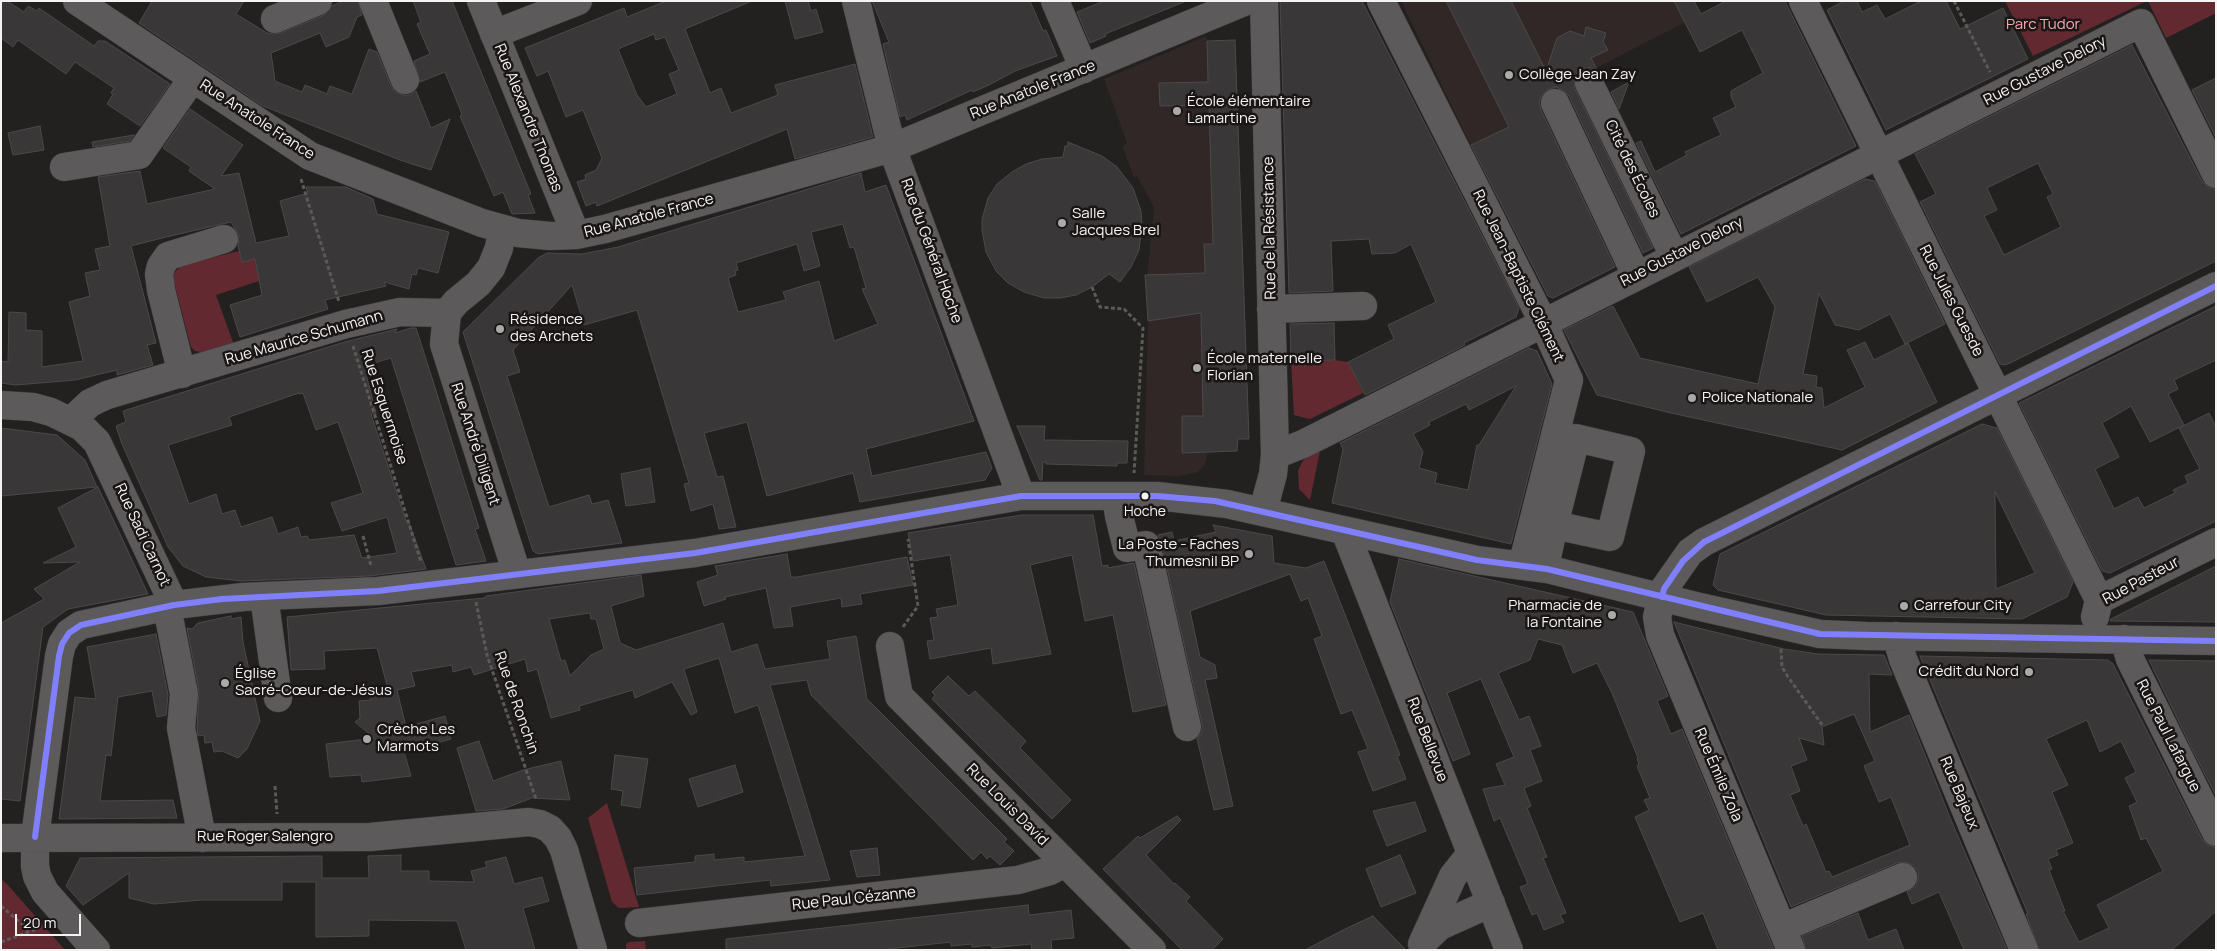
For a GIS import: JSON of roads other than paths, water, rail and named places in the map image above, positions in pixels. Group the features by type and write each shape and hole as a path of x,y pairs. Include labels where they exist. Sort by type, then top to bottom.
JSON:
{"street":[{"name":"Rue Anatole France","path":"77,1 299,150 342,169 502,230 532,235 576,235 605,230 892,148 1084,70 1246,1"},
{"path":"275,19 318,1"},
{"path":"373,1 405,80"},
{"name":"Rue Alexandre Thomas","path":"481,1 576,235"},
{"path":"494,34 578,1"},
{"name":"Rue du Général Hoche","path":"856,1 892,148 1021,496"},
{"path":"1055,1 1084,70"},
{"name":"Rue de la Résistance","path":"1264,1 1275,455"},
{"name":"Rue Jean-Baptiste Clément","path":"1381,1 1543,322 1569,380 1534,568"},
{"name":"Rue Jules Guesde","path":"1803,1 2099,600"},
{"name":"Rue Gustave Delory","path":"1275,455 1303,444 1636,275 2141,23 2216,174"},
{"path":"64,167 139,155 192,78"},
{"name":"Cité des Écoles","path":"1589,83 1674,256"},
{"path":"1555,103 1636,275"},
{"path":"447,312 478,284 491,268 499,248 502,230"},
{"path":"182,374 161,290 159,274 161,266 168,256 224,239"},
{"name":"Rue Émile Zola","path":"1787,939 1660,635 1657,617 1664,589 1682,561 1704,542 2216,286"},
{"path":"1271,309 1363,306"},
{"name":"Rue Maurice Schumann","path":"70,421 98,398 346,324 400,312 447,312"},
{"name":"Rue André Diligent","path":"447,312 444,344 517,574"},
{"name":"Rue Sadi Carnot","path":"1,405 42,409 70,421 90,435 102,451 170,606 264,596 378,591 695,553 1021,496 1124,496 1215,502 1263,511 1477,560 1534,568 1786,627 1832,635 2124,638 2216,641"},
{"path":"1263,511 1273,474 1275,455"},
{"path":"1124,496 1119,516 1127,548 1146,545 1187,726"},
{"path":"1534,568 1546,562 1554,525"},
{"name":"Rue Bellevue","path":"1345,531 1509,950"},
{"name":"Rue Pasteur","path":"2094,638 2095,616 2099,600 2216,542"},
{"path":"264,596 278,698"},
{"path":"96,950 44,892 37,876 34,858 59,656 65,638 74,628 81,624 170,606 184,694 181,728 202,838"},
{"name":"Rue Bajeux","path":"1896,636 1903,659 2024,950"},
{"name":"Rue Paul Lafargue","path":"2124,638 2130,659 2216,832"},
{"name":"Rue Louis David","path":"890,646 899,696 1152,950"},
{"name":"Rue Roger Salengro","path":"1,838 370,837 539,826 558,838 564,850 593,950"},
{"path":"1420,947 1453,876 1465,861 1472,856"},
{"name":"Rue Paul Cézanne","path":"640,924 1018,880 1050,871 1065,863"},
{"path":"1787,939 1903,877"},
{"path":"1420,947 1440,926 1491,904"}],"place":[{"name":"Collège Jean Zay","path":"1509,75"},
{"name":"École élémentaire Lamartine","path":"1177,111"},
{"name":"Salle Jacques Brel","path":"1062,223"},
{"name":"Résidence des Archets","path":"500,329"},
{"name":"École maternelle Florian","path":"1197,368"},
{"name":"Police Nationale","path":"1692,398"},
{"name":"Hoche","path":"1145,496"},
{"name":"La Poste - Faches Thumesnil BP","path":"1249,554"},
{"name":"Carrefour City","path":"1904,606"},
{"name":"Pharmacie de la Fontaine","path":"1612,615"},
{"name":"Crédit du Nord","path":"2029,672"},
{"name":"Église Sacré-Cœur-de-Jésus","path":"225,683"},
{"name":"Crèche Les Marmots","path":"367,739"}],"park label":[{"name":"Parc Tudor","path":"2043,25"}]}
